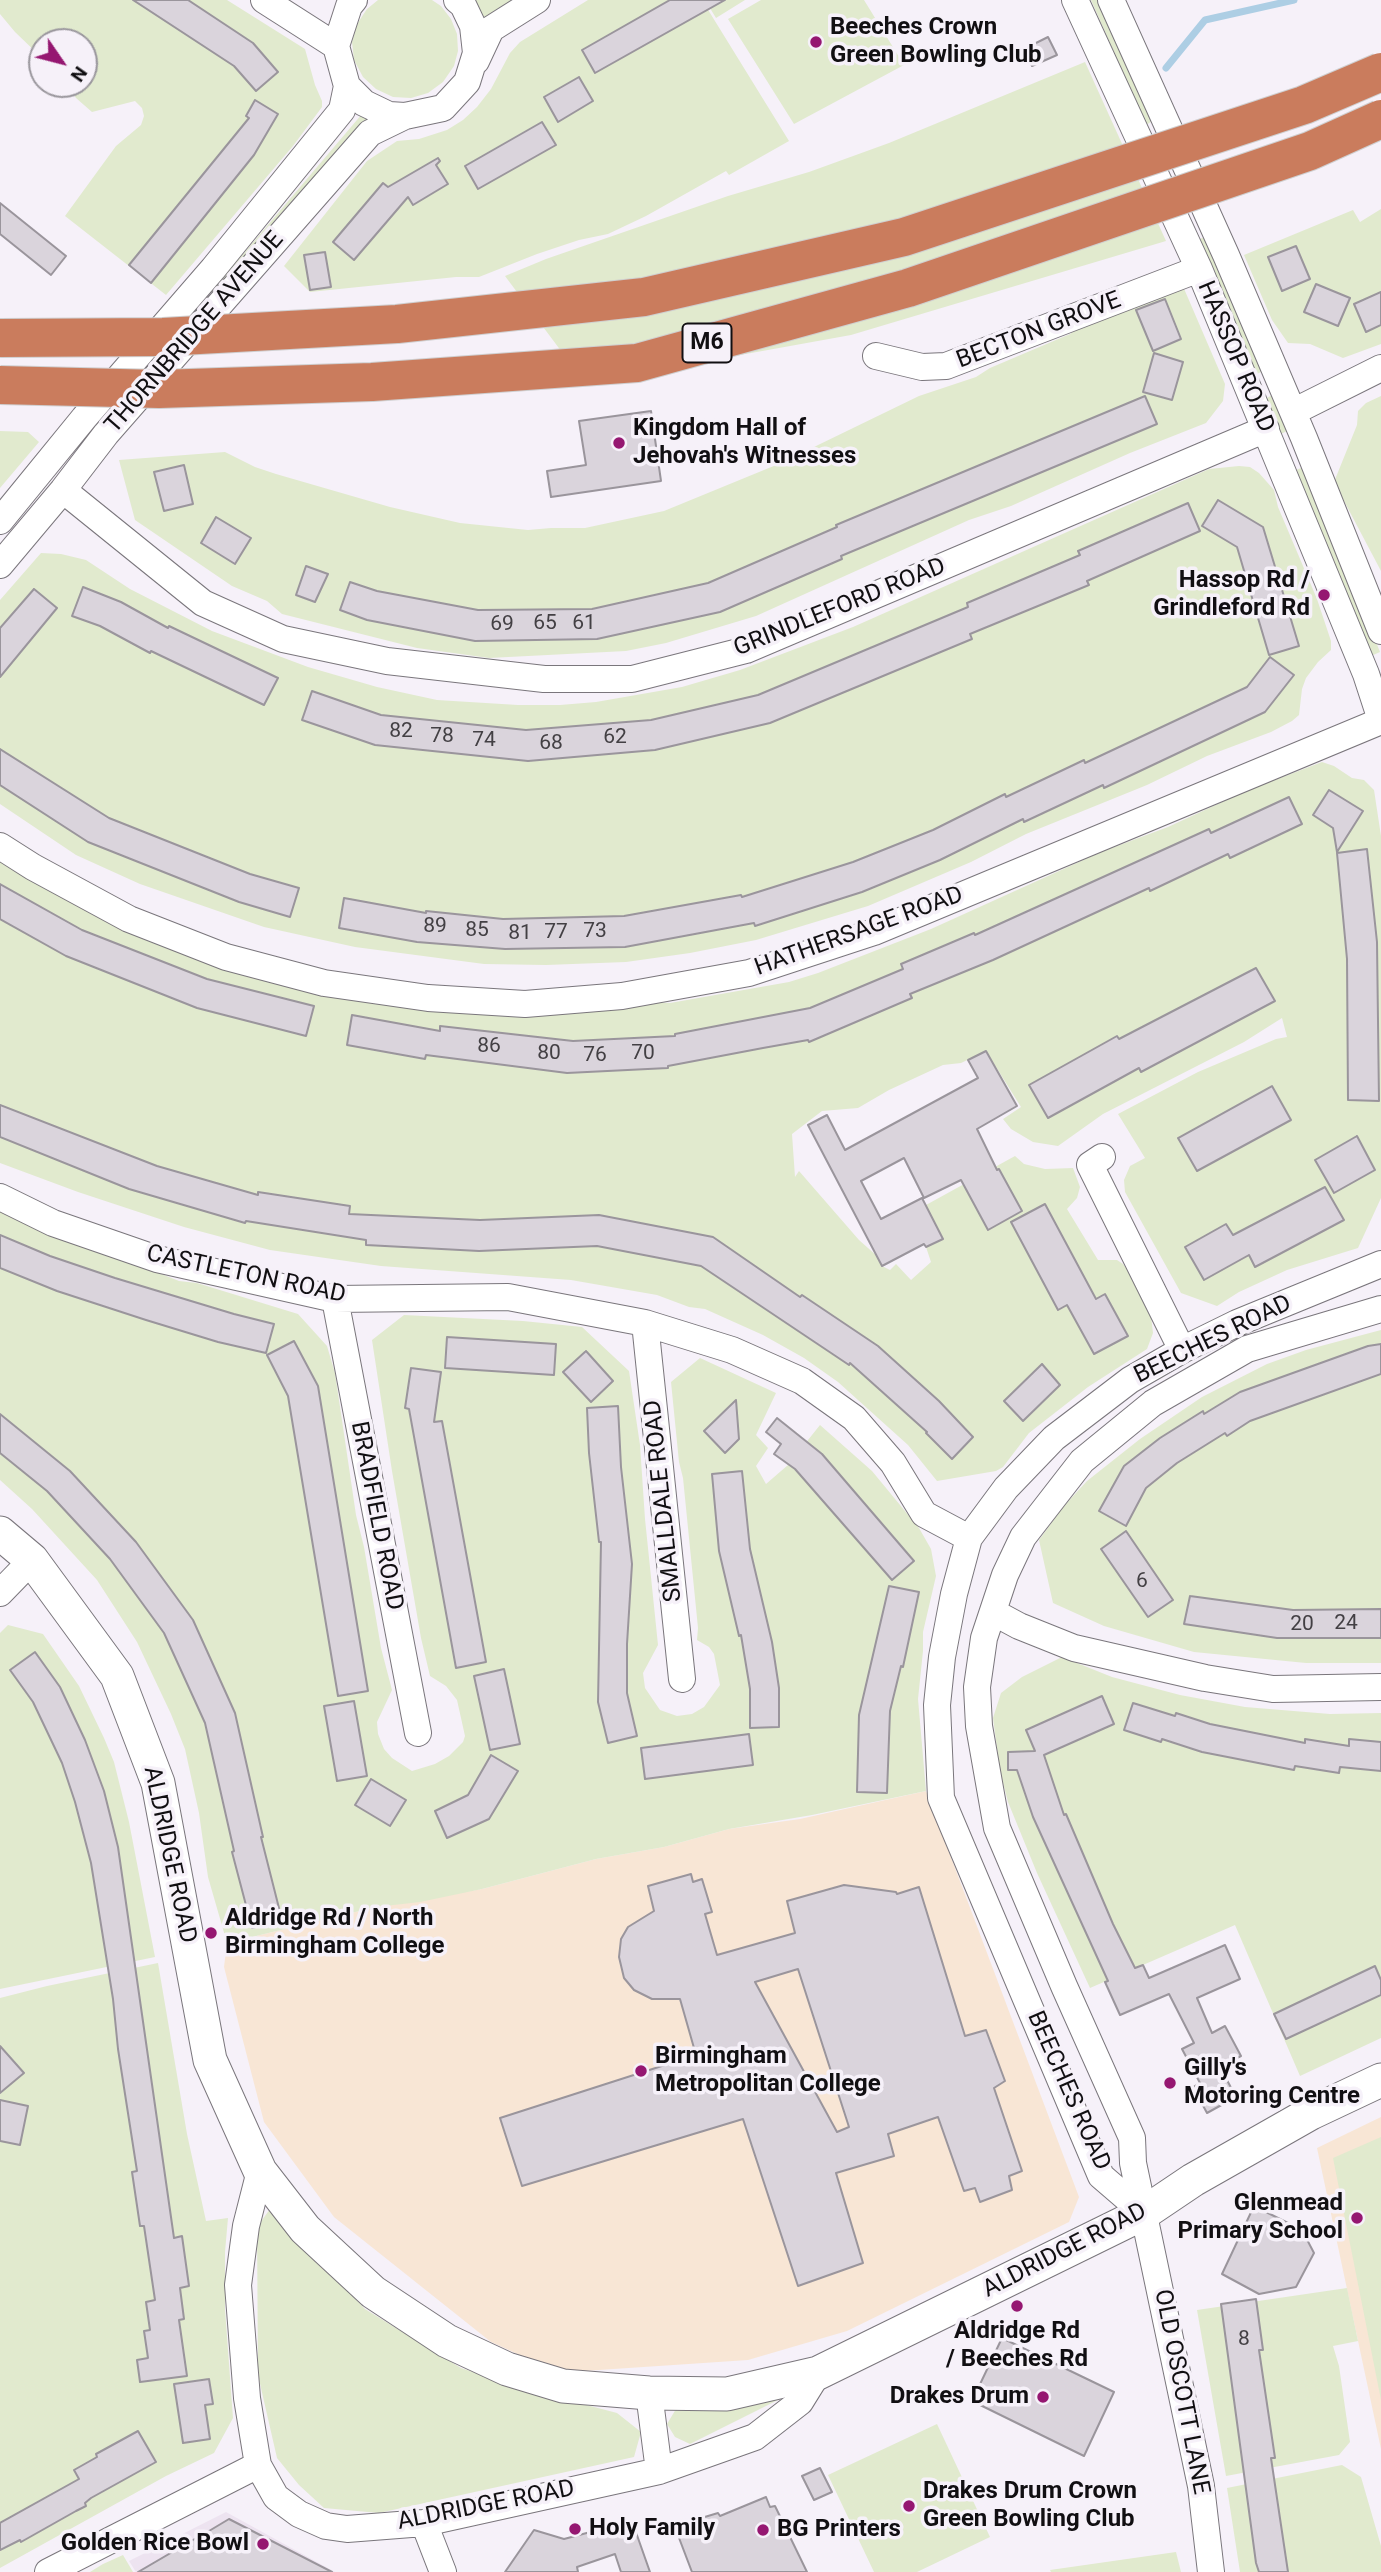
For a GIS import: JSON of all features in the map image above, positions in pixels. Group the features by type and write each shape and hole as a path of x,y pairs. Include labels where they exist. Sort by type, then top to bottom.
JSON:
{"highway":[{"name":"M6","path":"0,338 163,337 397,324 643,297 904,237 1304,105 1381,72"},
{"name":"M6","path":"0,385 159,389 358,383 637,363 908,288 1310,150 1381,119"}],"street":[{"path":"264,0 336,46"},
{"path":"354,0 349,6 336,46 347,86 364,103 389,115 405,116 443,108 467,82 491,29 537,0"},
{"path":"457,0 463,5 473,26 476,53 467,82"},
{"name":"HASSOP ROAD","path":"1075,0 1199,269 1366,674 1381,720"},
{"name":"HASSOP ROAD","path":"1111,0 1293,412 1381,631"},
{"name":"THORNBRIDGE AVENUE","path":"0,521 84,418 214,270 342,110 347,86"},
{"name":"THORNBRIDGE AVENUE","path":"0,565 106,434 370,133 405,116"},
{"name":"BECTON GROVE","path":"876,356 922,368 946,366 1199,269"},
{"path":"1293,412 1381,368"},
{"name":"GRINDLEFORD ROAD","path":"63,490 202,603 282,639 387,661 531,678 632,679 746,650 1266,429"},
{"name":"HATHERSAGE ROAD","path":"0,846 129,919 226,957 324,983 429,998 525,1004 622,996 749,973 874,932 1381,720"},
{"path":"1102,1157 1090,1165 1182,1350"},
{"name":"CASTLETON ROAD","path":"0,1196 53,1223 157,1259 335,1299 508,1297 645,1323 732,1350 802,1381 854,1418 893,1463 924,1514 969,1538"},
{"name":"BEECHES ROAD","path":"1144,2213 1101,2176 941,1798 937,1705 942,1657 954,1594 969,1538 1006,1488 1054,1438 1130,1380 1182,1350 1381,1264"},
{"name":"BRADFIELD ROAD","path":"335,1299 418,1733"},
{"name":"BEECHES ROAD","path":"1144,2213 1133,2163 1132,2138 997,1828 979,1726 977,1687 984,1638 1004,1575 1023,1537 1082,1461 1153,1403 1247,1349 1381,1309"},
{"name":"SMALLDALE ROAD","path":"645,1323 682,1679"},
{"name":"ALDRIDGE ROAD","path":"0,1533 32,1560 117,1676 158,1783 210,2060 260,2171 305,2229 373,2292 447,2341 507,2370 562,2386 649,2393 727,2394 818,2373 1144,2213 1193,2180 1311,2113 1381,2080"},
{"path":"0,1594 32,1560"},
{"path":"993,1612 1019,1626 1074,1648 1205,1678 1273,1689 1381,1687"},
{"name":"ALDRIDGE ROAD","path":"260,2171 246,2226 238,2286 247,2398 258,2465 276,2497 299,2514 326,2526 347,2529 424,2522 659,2472 755,2437 800,2402 818,2373"},
{"name":"OLD OSCOTT LANE","path":"1144,2213 1200,2486 1211,2572"},
{"path":"649,2393 659,2472"},
{"path":"48,2572 258,2465"},
{"path":"424,2522 443,2572"}],"shaded area":[{"name":"Birmingham Metropolitan College","path":"926,1791 1079,2197 1069,2222 847,2331 748,2360 555,2371 491,2342 334,2217 264,2122 224,1967 227,1943 376,1907 482,1889 596,1859 664,1847 729,1829 800,1819"},
{"name":"Glenmead Primary School","path":"1381,2117 1381,2449 1317,2148"},
{"path":"226,2512 335,2572 136,2572 129,2561"}],"green space":[{"path":"0,0 227,0 305,49 322,107 293,146 166,295 65,216 116,146 141,125 144,116 142,108 135,101 92,112 76,98 98,98 98,28 28,28 28,45 0,14"},
{"path":"378,0 432,0 441,6 451,19 457,34 458,51 454,66 443,82 428,93 411,98 393,97 376,89 363,77 354,60 352,42 357,24 367,9"},
{"path":"473,0 518,0 486,18 479,13"},
{"path":"588,0 702,0 789,141 729,175 726,171 608,234 537,254 479,277 310,292 284,266 367,161 397,141 419,139 447,130 463,120 491,89 510,53 520,42"},
{"path":"705,0 745,0 716,18"},
{"name":"Beeches Crown Green Bowling Club","path":"761,0 864,0 904,65 794,124 728,19"},
{"path":"1091,0 1101,0 1154,120 1146,125"},
{"path":"1085,62 1166,241 851,335 585,383 505,276 546,259 889,143"},
{"path":"362,114 369,120 220,297 211,292"},
{"path":"1381,209 1381,344 1343,358 1310,344 1288,343 1272,320 1244,255 1353,210 1360,222"},
{"path":"1205,237 1263,371 1255,375 1194,241"},
{"path":"1182,284 1225,384 1223,401 1206,423 1130,453 1011,506 969,520 756,616 666,643 626,651 489,658 417,648 282,614 267,601 232,586 135,520 119,460 225,452 276,474 390,507 460,523 528,530 585,528 664,511 781,463 919,396 976,377 990,368 1070,334 1086,322"},
{"path":"1274,394 1289,430 1281,434 1265,399"},
{"path":"1381,396 1381,571 1334,482 1357,425 1358,411 1366,403"},
{"path":"0,431 28,432 39,442 0,488"},
{"path":"1306,466 1380,652 1371,656 1296,470"},
{"path":"1250,467 1259,473 1274,490 1278,507 1317,599 1331,641 1331,650 1306,678 1299,715 1271,732 1207,756 1147,785 1026,834 971,862 868,906 756,940 626,962 546,965 484,964 355,947 264,927 140,884 76,855 0,804 0,600 41,553 86,560 130,589 212,631 308,667 377,687 437,700 560,705 596,702 682,687 740,670 853,627 1209,469"},
{"path":"1322,762 1334,766 1352,778 1364,780 1374,790 1381,836 1381,1198 1358,1248 1287,1270 1239,1292 1217,1306 1181,1293 1125,1192 1124,1180 1130,1166 1145,1158 1118,1114 1198,1072 1276,1039 1287,1037 1282,1018 1244,1042 1103,1114 1058,1146 1033,1142 1011,1129 1003,1119 1021,1107 986,1051 961,1063 943,1065 858,1108 822,1111 792,1134 795,1177 799,1171 859,1240 877,1256 882,1266 890,1270 896,1264 911,1280 931,1262 926,1247 942,1239 926,1205 1015,1156 1024,1164 1045,1169 1073,1168 1080,1187 1077,1198 1067,1209 1098,1260 1117,1260 1129,1272 1151,1316 1153,1333 1147,1349 1088,1387 1029,1433 1003,1467 996,1471 937,1481 908,1445 838,1382 804,1358 763,1335 705,1309 689,1307 657,1295 571,1280 381,1266 270,1250 184,1227 0,1163 0,860 260,976 670,1003 789,982 818,973 931,929 1101,852 1168,827 1246,791"},
{"path":"0,1210 179,1281 197,1283 298,1314 327,1346 335,1373 356,1515 381,1648 392,1690 377,1722 378,1734 384,1749 392,1758 412,1771 435,1764 449,1756 463,1742 465,1736 457,1700 446,1686 430,1676 421,1638 372,1340 404,1315 582,1327 629,1371 640,1445 658,1645 643,1673 645,1688 660,1710 677,1716 692,1714 704,1707 720,1685 714,1654 709,1647 697,1640 683,1478 671,1382 700,1358 776,1393 756,1435 768,1448 756,1466 766,1484 788,1465 820,1425 872,1471 919,1528 931,1549 936,1576 923,1632 918,1699 926,1791 729,1829 664,1847 596,1859 482,1889 420,1902 376,1907 227,1943 208,1877 199,1813 185,1749 137,1642 97,1580 32,1509 0,1480"},
{"path":"1381,1330 1381,1663 1306,1663 1194,1652 1104,1626 1053,1603 1039,1540 1063,1507 1087,1481 1140,1439 1202,1397 1267,1364 1306,1350"},
{"path":"8,1625 43,1634 79,1686 104,1738 114,1762 129,1822 155,1957 0,1989 0,1633"},
{"path":"1062,1657 1112,1677 1180,1695 1245,1707 1330,1714 1381,1713 1381,2038 1300,2076 1235,1925 1090,1988 1037,1873 1008,1802 1000,1771 993,1718 1001,1693 1022,1677"},
{"path":"158,1963 187,2134 206,2221 228,2218 225,2309 233,2418 214,2453 166,2476 0,2568 0,1998"},
{"path":"1381,2137 1381,2400 1333,2158"},
{"path":"270,2209 365,2309 461,2368 518,2387 617,2413 641,2432 634,2457 379,2513 324,2508 299,2485 277,2458 258,2375 257,2227"},
{"path":"1347,2288 1358,2341 1333,2346 1339,2366 1350,2442 1339,2455 1226,2476 1197,2310"},
{"path":"782,2398 690,2444 675,2437 667,2424 676,2409"},
{"name":"Drakes Drum Crown Green Bowling Club","path":"937,2424 990,2537 917,2572 874,2572 828,2475"},
{"path":"1342,2465 1361,2477 1381,2546 1381,2572 1240,2572 1227,2488"},
{"path":"1176,2552 1181,2572 1050,2570"},
{"path":"123,2555 133,2572 90,2572 103,2564"}],"building":[{"path":"133,0 188,0 253,43 278,72 256,91 234,66"},
{"path":"670,0 725,0 595,73 582,50"},
{"path":"1048,37 1057,55 1032,66 1024,49"},
{"path":"579,77 593,101 558,122 544,97"},
{"path":"255,100 278,114 254,155 151,283 129,265 249,118 246,116"},
{"path":"542,122 556,145 478,189 465,166"},
{"path":"438,158 440,161 436,165 448,184 413,205 408,197 354,260 333,242 383,183 388,187"},
{"path":"0,203 66,256 51,275 0,234"},
{"path":"1296,246 1310,279 1282,291 1268,257"},
{"path":"325,252 331,287 310,290 304,255"},
{"path":"1316,284 1350,298 1338,326 1304,312"},
{"path":"1381,292 1381,325 1366,332 1354,304"},
{"path":"1165,299 1181,339 1153,351 1136,310"},
{"path":"1154,353 1183,362 1172,400 1143,392"},
{"path":"1145,396 1157,424 841,556 842,559 720,612 597,639 475,641 367,620 340,610 350,582 377,591 478,610 592,609 708,583 837,527 836,525"},
{"name":"Kingdom Hall of Jehovah's Witnesses","path":"651,411 661,481 551,497 547,471 586,465 579,421"},
{"path":"184,465 193,504 164,511 154,472"},
{"path":"1218,500 1263,527 1299,646 1269,655 1237,547 1202,526"},
{"path":"1188,503 1200,531 1087,581 1089,585 970,634 972,639 770,723 655,750 528,761 375,745 302,720 312,691 381,715 526,730 651,720 758,695 968,607 967,603 1080,555 1078,551"},
{"path":"216,517 251,538 235,564 201,543"},
{"path":"306,566 328,574 315,602 296,595"},
{"path":"83,587 121,602 168,628 169,626 278,678 264,705 151,651 150,653 100,626 72,616"},
{"path":"34,589 57,608 0,677 0,628"},
{"path":"1270,657 1294,675 1265,712 1104,788 1103,785 1024,822 1023,819 940,860 862,892 755,926 754,923 625,947 505,949 417,942 339,928 344,898 426,913 503,919 624,916 741,895 742,897 853,862 933,830 1005,794 1006,797 1084,760 1085,763 1247,687"},
{"path":"0,749 109,818 250,874 299,888 290,917 239,902 88,842 0,785"},
{"path":"1329,790 1363,811 1337,852 1333,828 1313,815"},
{"path":"1289,797 1302,824 1230,858 1228,854 1150,891 1149,888 993,960 910,994 912,998 809,1042 808,1040 763,1048 668,1068 567,1073 426,1055 425,1059 347,1045 352,1015 440,1031 440,1026 573,1041 675,1036 810,1008 903,969 901,964 974,933 975,935 1209,829 1211,833"},
{"path":"1367,849 1377,942 1379,1101 1348,1100 1347,959 1337,853"},
{"path":"0,884 82,930 207,979 314,1006 306,1036 197,1008 66,956 0,919"},
{"path":"1256,968 1275,1001 1141,1072 1139,1068 1048,1118 1029,1085 1117,1036 1119,1039"},
{"path":"986,1051 1017,1106 977,1129 997,1170 999,1169 1022,1211 988,1230 961,1180 924,1198 904,1158 861,1181 881,1219 922,1198 943,1239 926,1247 924,1244 882,1266 808,1125 827,1115 845,1150 978,1078 968,1060"},
{"path":"1272,1086 1291,1120 1197,1171 1178,1138"},
{"path":"0,1105 157,1166 258,1195 258,1192 350,1206 349,1214 480,1220 599,1215 713,1237 800,1297 802,1295 878,1346 939,1401 973,1437 952,1459 927,1432 850,1363 849,1365 701,1266 597,1246 479,1251 366,1245 366,1240 246,1221 245,1223 129,1189 0,1137"},
{"path":"1357,1136 1375,1170 1334,1193 1315,1160"},
{"path":"1325,1187 1344,1220 1255,1267 1249,1255 1204,1280 1185,1247 1226,1224 1233,1235"},
{"path":"1045,1204 1096,1299 1105,1294 1128,1336 1094,1354 1067,1305 1058,1310 1011,1222"},
{"path":"0,1235 50,1256 115,1278 274,1324 266,1353 218,1342 146,1320 57,1291 0,1268"},
{"path":"447,1337 556,1344 554,1375 445,1368"},
{"path":"294,1341 318,1386 368,1691 338,1696 288,1396 267,1355"},
{"path":"1381,1344 1381,1374 1250,1421 1227,1436 1225,1433 1177,1463 1146,1488 1126,1526 1099,1511 1124,1466 1160,1438 1203,1411 1204,1414 1240,1392 1368,1346"},
{"path":"586,1351 613,1381 591,1402 563,1372"},
{"path":"1042,1364 1060,1385 1023,1421 1004,1401"},
{"path":"411,1368 441,1372 434,1422 442,1421 486,1662 456,1668 409,1409 405,1408"},
{"path":"736,1400 739,1439 725,1453 704,1431"},
{"path":"618,1406 621,1467 632,1564 627,1693 637,1736 608,1743 598,1702 601,1542 589,1453 587,1408"},
{"path":"0,1414 70,1471 136,1542 193,1620 235,1713 261,1837 282,1920 252,1928 232,1852 234,1851 205,1723 164,1633 110,1559 47,1491 0,1453"},
{"path":"777,1418 822,1454 914,1561 892,1580 795,1469 774,1454 781,1444 766,1432"},
{"path":"742,1471 750,1549 772,1642 779,1688 779,1727 750,1728 750,1689 741,1635 739,1636 719,1551 712,1474"},
{"path":"1126,1531 1173,1600 1148,1617 1101,1549"},
{"path":"889,1586 919,1592 903,1667 901,1666 890,1711 887,1793 857,1792 859,1715"},
{"path":"1190,1596 1293,1610 1381,1609 1381,1638 1277,1638 1184,1624"},
{"path":"35,1652 60,1687 85,1740 104,1791 118,1847 174,2238 182,2236 189,2286 180,2288 184,2319 179,2320 187,2376 140,2382 137,2360 148,2358 144,2331 150,2330 146,2302 155,2300 144,2226 140,2226 132,2172 137,2171 113,1999 91,1863 75,1802 62,1763 33,1702 10,1670"},
{"path":"504,1669 520,1744 490,1750 474,1676"},
{"path":"1102,1696 1114,1724 1044,1755 1064,1815 1066,1814 1135,1968 1143,1965 1149,1978 1225,1945 1240,1979 1197,1998 1212,2033 1225,2026 1241,2056 1220,2067 1236,2097 1207,2113 1193,2087 1200,2083 1182,2049 1194,2043 1169,1994 1120,2015 1105,1982 1108,1981 1033,1817 1017,1770 1008,1770 1008,1752 1035,1751 1026,1730"},
{"path":"354,1701 367,1776 337,1781 324,1706"},
{"path":"1133,1703 1175,1716 1176,1713 1210,1724 1305,1743 1305,1739 1349,1746 1349,1739 1381,1742 1381,1771 1340,1767 1339,1773 1295,1766 1294,1770 1202,1752 1162,1739 1161,1742 1124,1730"},
{"path":"749,1734 753,1765 645,1779 641,1748"},
{"path":"491,1755 518,1771 489,1819 447,1838 435,1811 468,1795"},
{"path":"371,1779 406,1800 390,1826 355,1805"},
{"path":"691,1874 693,1882 702,1879 712,1912 705,1914 717,1955 795,1933 787,1901 844,1885 897,1894 919,1887 965,2036 986,2030 1005,2081 994,2088 1022,2171 1009,2176 1012,2190 980,2202 975,2188 964,2191 938,2117 888,2134 894,2156 836,2173 863,2263 798,2286 743,2119 522,2186 500,2118 696,2055 680,1999 652,1999 634,1990 624,1978 619,1957 621,1939 628,1927 654,1911 648,1886","holes":["798,1969 849,2127 837,2132 755,1982"]},
{"path":"1375,1966 1381,1980 1381,1995 1286,2039 1274,2014"},
{"path":"0,2046 24,2073 0,2093"},
{"path":"0,2100 28,2106 20,2145 0,2141"},
{"path":"1254,2206 1302,2230 1314,2253 1296,2287 1259,2294 1222,2274"},
{"path":"1256,2299 1263,2350 1259,2350 1275,2458 1271,2458 1288,2572 1259,2572 1256,2563 1221,2304"},
{"name":"Drakes Drum","path":"1002,2338 1114,2392 1084,2456 972,2401"},
{"path":"209,2379 213,2404 205,2405 210,2439 183,2443 174,2384"},
{"path":"138,2431 156,2462 91,2498 85,2503 86,2506 21,2542 20,2540 0,2550 0,2523 79,2479 74,2470 97,2457 96,2454"},
{"path":"820,2468 832,2492 814,2500 802,2476"},
{"path":"766,2497 770,2507 775,2506 807,2572 692,2572 676,2530 698,2519 718,2513 720,2516"},
{"path":"229,2519 332,2572 138,2572 198,2537 199,2540 199,2537"},
{"path":"632,2521 650,2572 621,2572 615,2554 577,2567 578,2572 505,2572 534,2530 564,2539"}],"waterway":[{"path":"1166,68 1205,20 1294,0"}],"place":[{"name":"Beeches Crown Green Bowling Club","path":"816,42"},
{"name":"Kingdom Hall of Jehovah's Witnesses","path":"619,443"},
{"name":"Hassop Rd / Grindleford Rd","path":"1324,595"},
{"name":"Aldridge Rd / North Birmingham College","path":"211,1933"},
{"name":"Birmingham Metropolitan College","path":"641,2071"},
{"name":"Gilly's Motoring Centre","path":"1170,2083"},
{"name":"Glenmead Primary School","path":"1357,2218"},
{"name":"Aldridge Rd / Beeches Rd","path":"1017,2306"},
{"name":"Drakes Drum","path":"1043,2397"},
{"name":"Drakes Drum Crown Green Bowling Club","path":"909,2506"},
{"name":"Holy Family","path":"575,2529"},
{"name":"BG Printers","path":"763,2530"},
{"name":"Golden Rice Bowl","path":"263,2544"}]}
